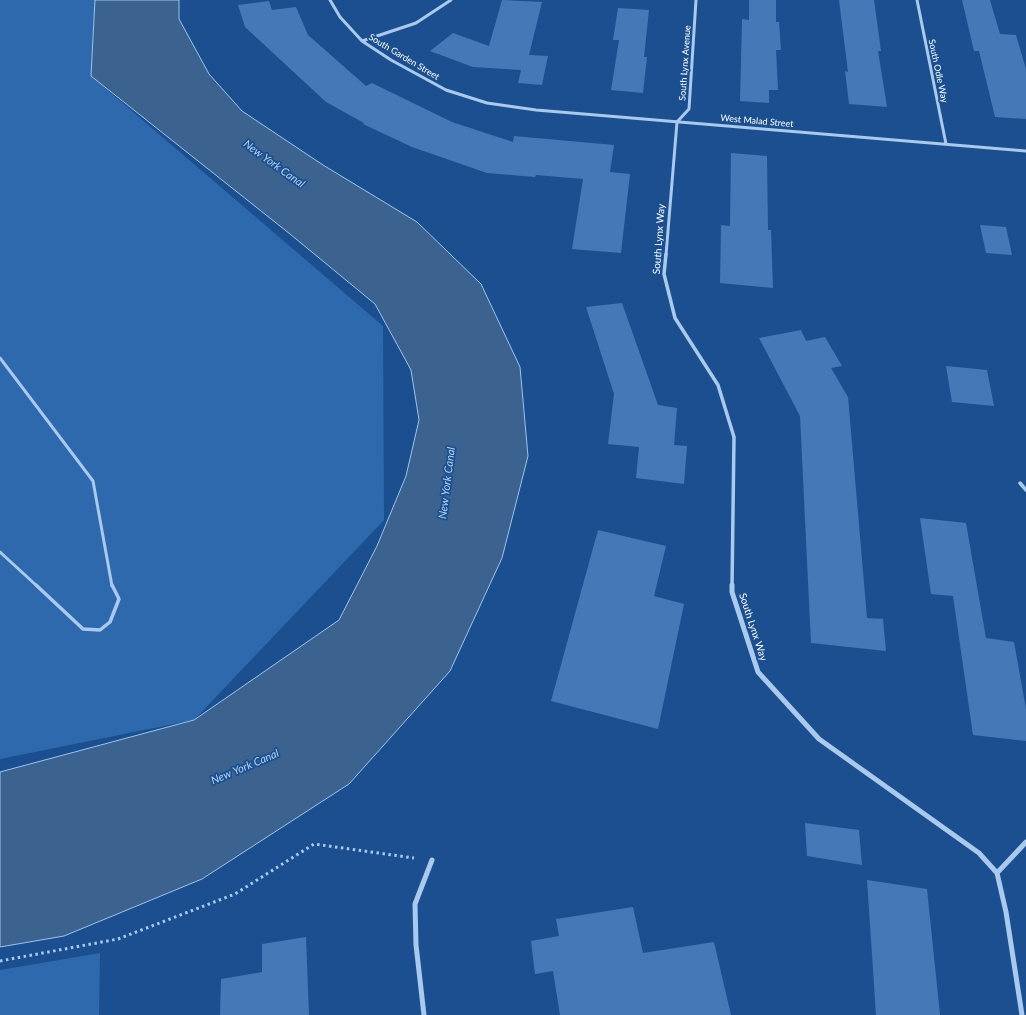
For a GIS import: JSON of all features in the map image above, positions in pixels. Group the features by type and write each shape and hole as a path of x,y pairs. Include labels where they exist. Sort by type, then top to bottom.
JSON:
{"street":[{"name":"South Garden Street","path":"330,0 340,16 362,41 391,60 446,90 488,103"},
{"path":"362,41 416,23 451,0"},
{"name":"South Lynx Avenue","path":"677,122 689,109 696,0"},
{"name":"South Odle Way","path":"917,0 946,144"},
{"name":"West Malad Street","path":"488,103 536,110 1026,151"},
{"name":"South Lynx Way","path":"677,122 664,274 675,318 718,385 734,437 732,592 758,672 819,739 979,854 997,873"},
{"path":"1020,483 1026,490"},
{"path":"1022,1015 1006,912 997,873 1026,842"},
{"path":"424,1015 416,945 415,904 432,860"}],"lane":[{"path":"0,358 78,459 93,481 112,585 118,599 110,622 100,630 83,629 70,615 0,552"}],"path":[{"path":"0,961 118,939 234,894 314,844 432,860"}],"shaded area":[{"path":"0,0 95,0 91,76 383,326 384,520 194,720 0,759"},
{"path":"100,953 99,1015 0,1015 0,970"}],"water":[{"name":"New York Canal","path":"95,0 179,0 179,19 209,74 242,111 323,165 417,222 481,284 520,367 528,456 502,558 450,671 349,784 202,879 64,936 0,947 0,772 194,720 339,620 377,546 406,476 419,420 411,370 375,304 290,234 91,76"}],"building":[{"path":"502,0 542,2 529,55 548,56 542,85 518,83 521,70 473,67 430,51 453,33 489,46"},
{"path":"749,0 776,0 776,22 779,22 781,50 776,50 778,90 769,90 769,103 740,101 742,19 749,20"},
{"path":"839,0 874,0 881,51 878,51 887,107 849,104 845,71 848,72"},
{"path":"962,0 990,0 1000,34 1016,35 1026,69 1026,119 995,117 979,51 974,51"},
{"path":"269,1 272,10 296,7 308,35 366,86 372,83 452,122 513,142 514,136 614,145 610,172 630,174 621,253 572,249 583,179 487,173 412,147 363,124 364,123 326,102 245,27 238,5"},
{"path":"618,8 649,10 644,57 647,57 643,93 611,90 619,40 613,40"},
{"path":"731,153 767,156 768,230 771,230 773,288 720,283 721,225 730,226"},
{"path":"980,225 1006,227 1012,255 986,253"},
{"path":"622,303 658,405 677,408 674,445 687,446 684,484 636,478 639,447 608,444 614,394 586,307"},
{"path":"801,330 806,341 825,337 842,366 831,368 848,397 867,618 883,619 886,651 811,643 800,416 759,338"},
{"path":"946,366 987,370 994,406 952,402"},
{"path":"920,518 966,523 986,638 1014,642 1026,709 1026,741 973,735 953,596 931,594"},
{"path":"598,530 666,546 654,596 684,604 658,729 551,701"},
{"path":"805,823 859,830 862,865 807,856"},
{"path":"867,880 927,889 940,1015 876,1015"},
{"path":"633,907 643,953 714,942 731,1015 560,1015 553,971 535,974 531,941 559,936 556,919"},
{"path":"306,937 309,1015 220,1015 221,979 262,972 262,944"}]}
